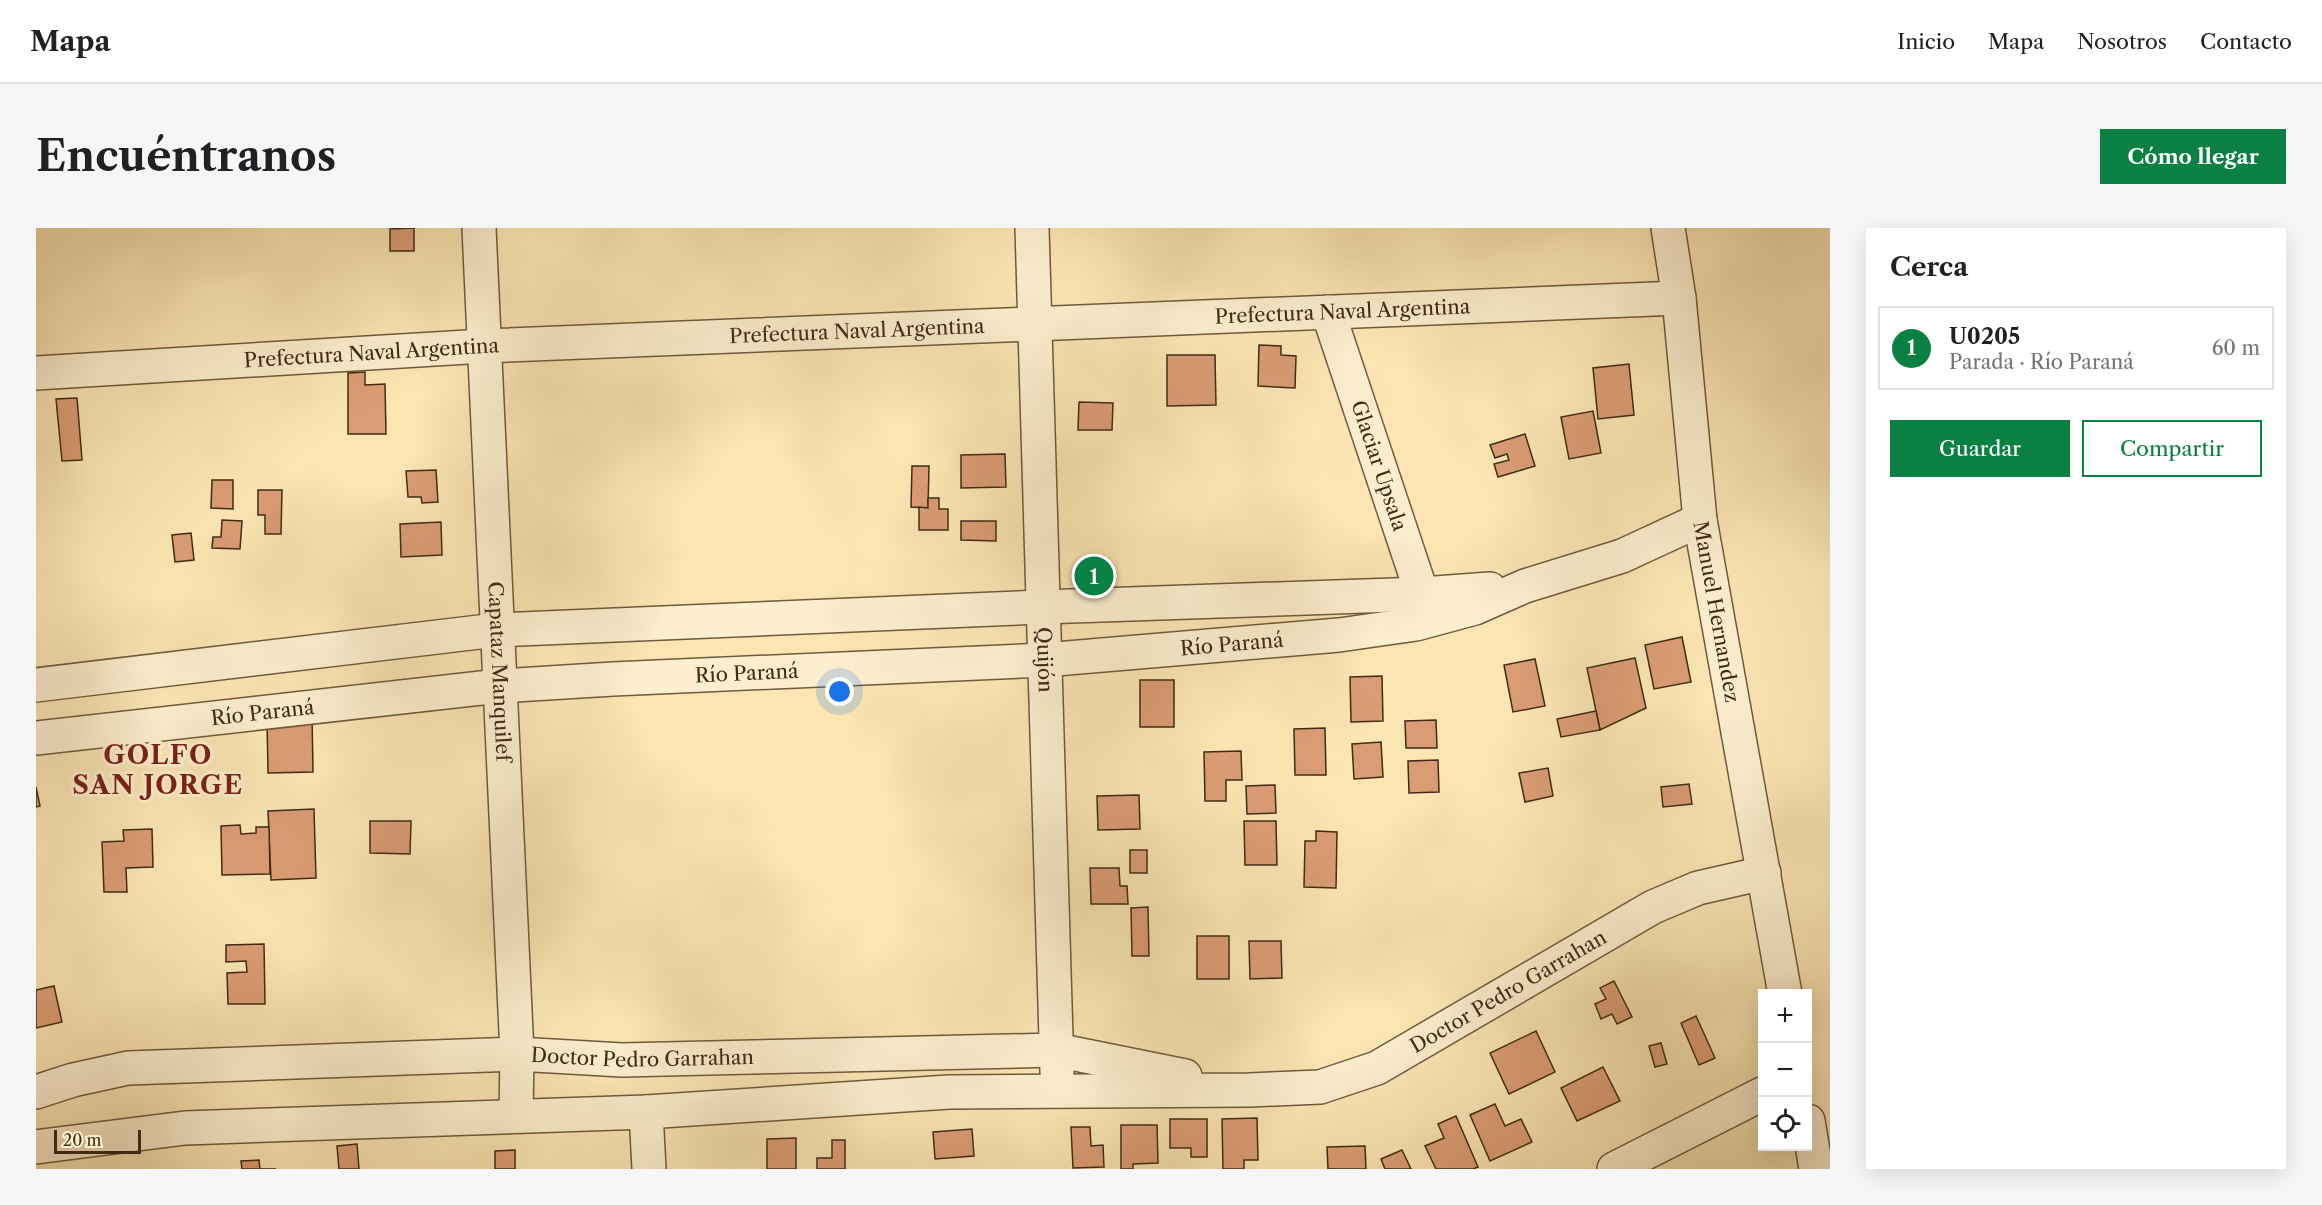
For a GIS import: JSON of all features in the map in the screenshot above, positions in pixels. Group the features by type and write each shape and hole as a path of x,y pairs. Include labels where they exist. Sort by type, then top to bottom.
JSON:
{"street":[{"name":"Capataz Manquilef","path":"478,228 517,1054 516,1116"},
{"name":"Quijón","path":"1032,228 1033,324 1058,1091"},
{"name":"Manuel Hernandez","path":"1668,228 1679,298 1700,520 1784,989"},
{"name":"Prefectura Naval Argentina","path":"36,373 484,346 1679,298"},
{"name":"Glaciar Upsala","path":"1328,312 1424,607"},
{"name":"Río Paraná","path":"36,685 496,630 1042,607 1475,608 1525,586 1622,556 1700,520"},
{"name":"Río Paraná","path":"36,738 499,686 1044,660 1339,635 1424,607"},
{"name":"Doctor Pedro Garrahan","path":"36,1147 184,1128 646,1112 949,1092 1249,1090 1320,1087 1377,1068 1653,907 1698,888 1764,873"},
{"name":"Doctor Pedro Garrahan","path":"36,1092 73,1080 128,1068 517,1054 622,1060 1056,1050 1249,1090"},
{"path":"1614,1169 1758,1096"},
{"path":"646,1112 649,1169"},
{"path":"1812,1145 1816,1169"}],"building":[{"path":"414,228 414,251 390,251 390,229"},
{"path":"1259,345 1281,346 1281,355 1296,356 1295,388 1258,386"},
{"path":"1167,355 1215,355 1216,405 1167,406"},
{"path":"1629,364 1634,415 1598,419 1593,368"},
{"path":"365,372 365,385 385,384 386,434 348,434 348,373"},
{"path":"77,398 82,460 62,461 56,399"},
{"path":"1079,402 1113,403 1112,430 1078,430"},
{"path":"1593,411 1601,453 1569,459 1561,417"},
{"path":"1525,434 1535,466 1498,477 1494,464 1509,460 1507,454 1495,458 1490,445"},
{"path":"1005,454 1006,487 961,488 961,455"},
{"path":"912,466 929,466 928,508 911,507"},
{"path":"436,470 438,502 422,503 421,497 408,497 406,471"},
{"path":"212,480 233,480 233,509 211,508"},
{"path":"258,490 282,490 281,534 265,534 265,515 258,515"},
{"path":"928,498 939,498 939,509 948,509 948,530 919,530 919,507 928,508"},
{"path":"222,520 242,521 240,549 212,548 213,537 221,537"},
{"path":"961,521 996,521 996,541 961,540"},
{"path":"441,522 442,555 401,557 400,524"},
{"path":"191,533 194,560 175,562 172,535"},
{"path":"1682,637 1691,682 1654,689 1645,645"},
{"path":"1635,658 1646,708 1600,730 1587,668"},
{"path":"1535,659 1545,706 1513,712 1504,665"},
{"path":"1382,676 1383,721 1351,722 1350,677"},
{"path":"1140,680 1174,680 1174,727 1140,727"},
{"path":"1596,711 1600,730 1561,737 1557,719"},
{"path":"312,715 313,772 268,773 267,719"},
{"path":"1436,720 1437,748 1406,748 1405,721"},
{"path":"1325,728 1326,775 1295,775 1294,729"},
{"path":"1381,742 1383,777 1354,779 1352,744"},
{"path":"1241,751 1242,780 1226,780 1226,801 1205,801 1204,752"},
{"path":"1438,760 1439,792 1409,793 1408,761"},
{"path":"1548,768 1553,796 1525,802 1519,773"},
{"path":"1689,784 1692,804 1663,807 1661,787"},
{"path":"1275,785 1276,813 1247,814 1246,786"},
{"path":"36,787 40,806 36,807"},
{"path":"1139,795 1140,829 1098,830 1097,796"},
{"path":"314,809 316,878 271,880 268,811"},
{"path":"370,821 411,821 410,854 370,853"},
{"path":"1244,821 1276,821 1277,865 1245,865"},
{"path":"240,825 241,834 256,833 256,827 269,827 270,874 222,875 221,826"},
{"path":"152,829 153,867 126,868 127,892 104,892 102,842 124,841 123,830"},
{"path":"1316,831 1337,832 1336,888 1304,887 1305,841 1316,841"},
{"path":"1130,850 1147,850 1147,873 1130,873"},
{"path":"1090,868 1119,868 1120,886 1127,886 1128,904 1091,904"},
{"path":"1148,907 1149,956 1132,956 1131,908"},
{"path":"1197,936 1229,936 1229,979 1197,979"},
{"path":"1249,941 1281,941 1282,978 1250,979"},
{"path":"264,944 265,1004 228,1004 227,973 247,972 246,961 226,962 226,945"},
{"path":"1614,981 1632,1017 1617,1024 1612,1014 1601,1019 1595,1004 1606,999 1600,988"},
{"path":"54,986 62,1022 36,1028 36,990"},
{"path":"1696,1016 1715,1058 1699,1065 1681,1023"},
{"path":"1536,1031 1555,1072 1509,1094 1490,1053"},
{"path":"1661,1043 1667,1064 1655,1067 1649,1046"},
{"path":"1603,1067 1620,1101 1577,1121 1561,1088"},
{"path":"1495,1104 1505,1126 1521,1119 1532,1142 1490,1161 1470,1115"},
{"path":"1456,1116 1478,1167 1436,1169 1425,1146 1444,1138 1438,1124"},
{"path":"1257,1118 1258,1160 1244,1160 1244,1169 1223,1169 1222,1119"},
{"path":"1170,1119 1207,1119 1207,1157 1191,1157 1191,1148 1170,1148"},
{"path":"1121,1125 1157,1125 1158,1163 1133,1164 1133,1169 1121,1169"},
{"path":"1071,1127 1090,1127 1091,1146 1103,1145 1104,1167 1073,1168"},
{"path":"972,1129 974,1156 935,1159 933,1132"},
{"path":"796,1138 796,1169 767,1169 767,1139"},
{"path":"832,1140 845,1140 845,1169 817,1169 817,1158 832,1158"},
{"path":"357,1144 359,1169 339,1169 337,1146"},
{"path":"1365,1146 1366,1169 1328,1169 1327,1147"},
{"path":"515,1150 515,1169 495,1169 495,1151"},
{"path":"1402,1150 1411,1169 1385,1169 1381,1159"},
{"path":"259,1160 260,1169 242,1169 241,1161"}],"place":[{"name":"U0205","path":"1094,576"}],"district":[{"name":"GOLFO SAN JORGE","path":"158,770"}]}
